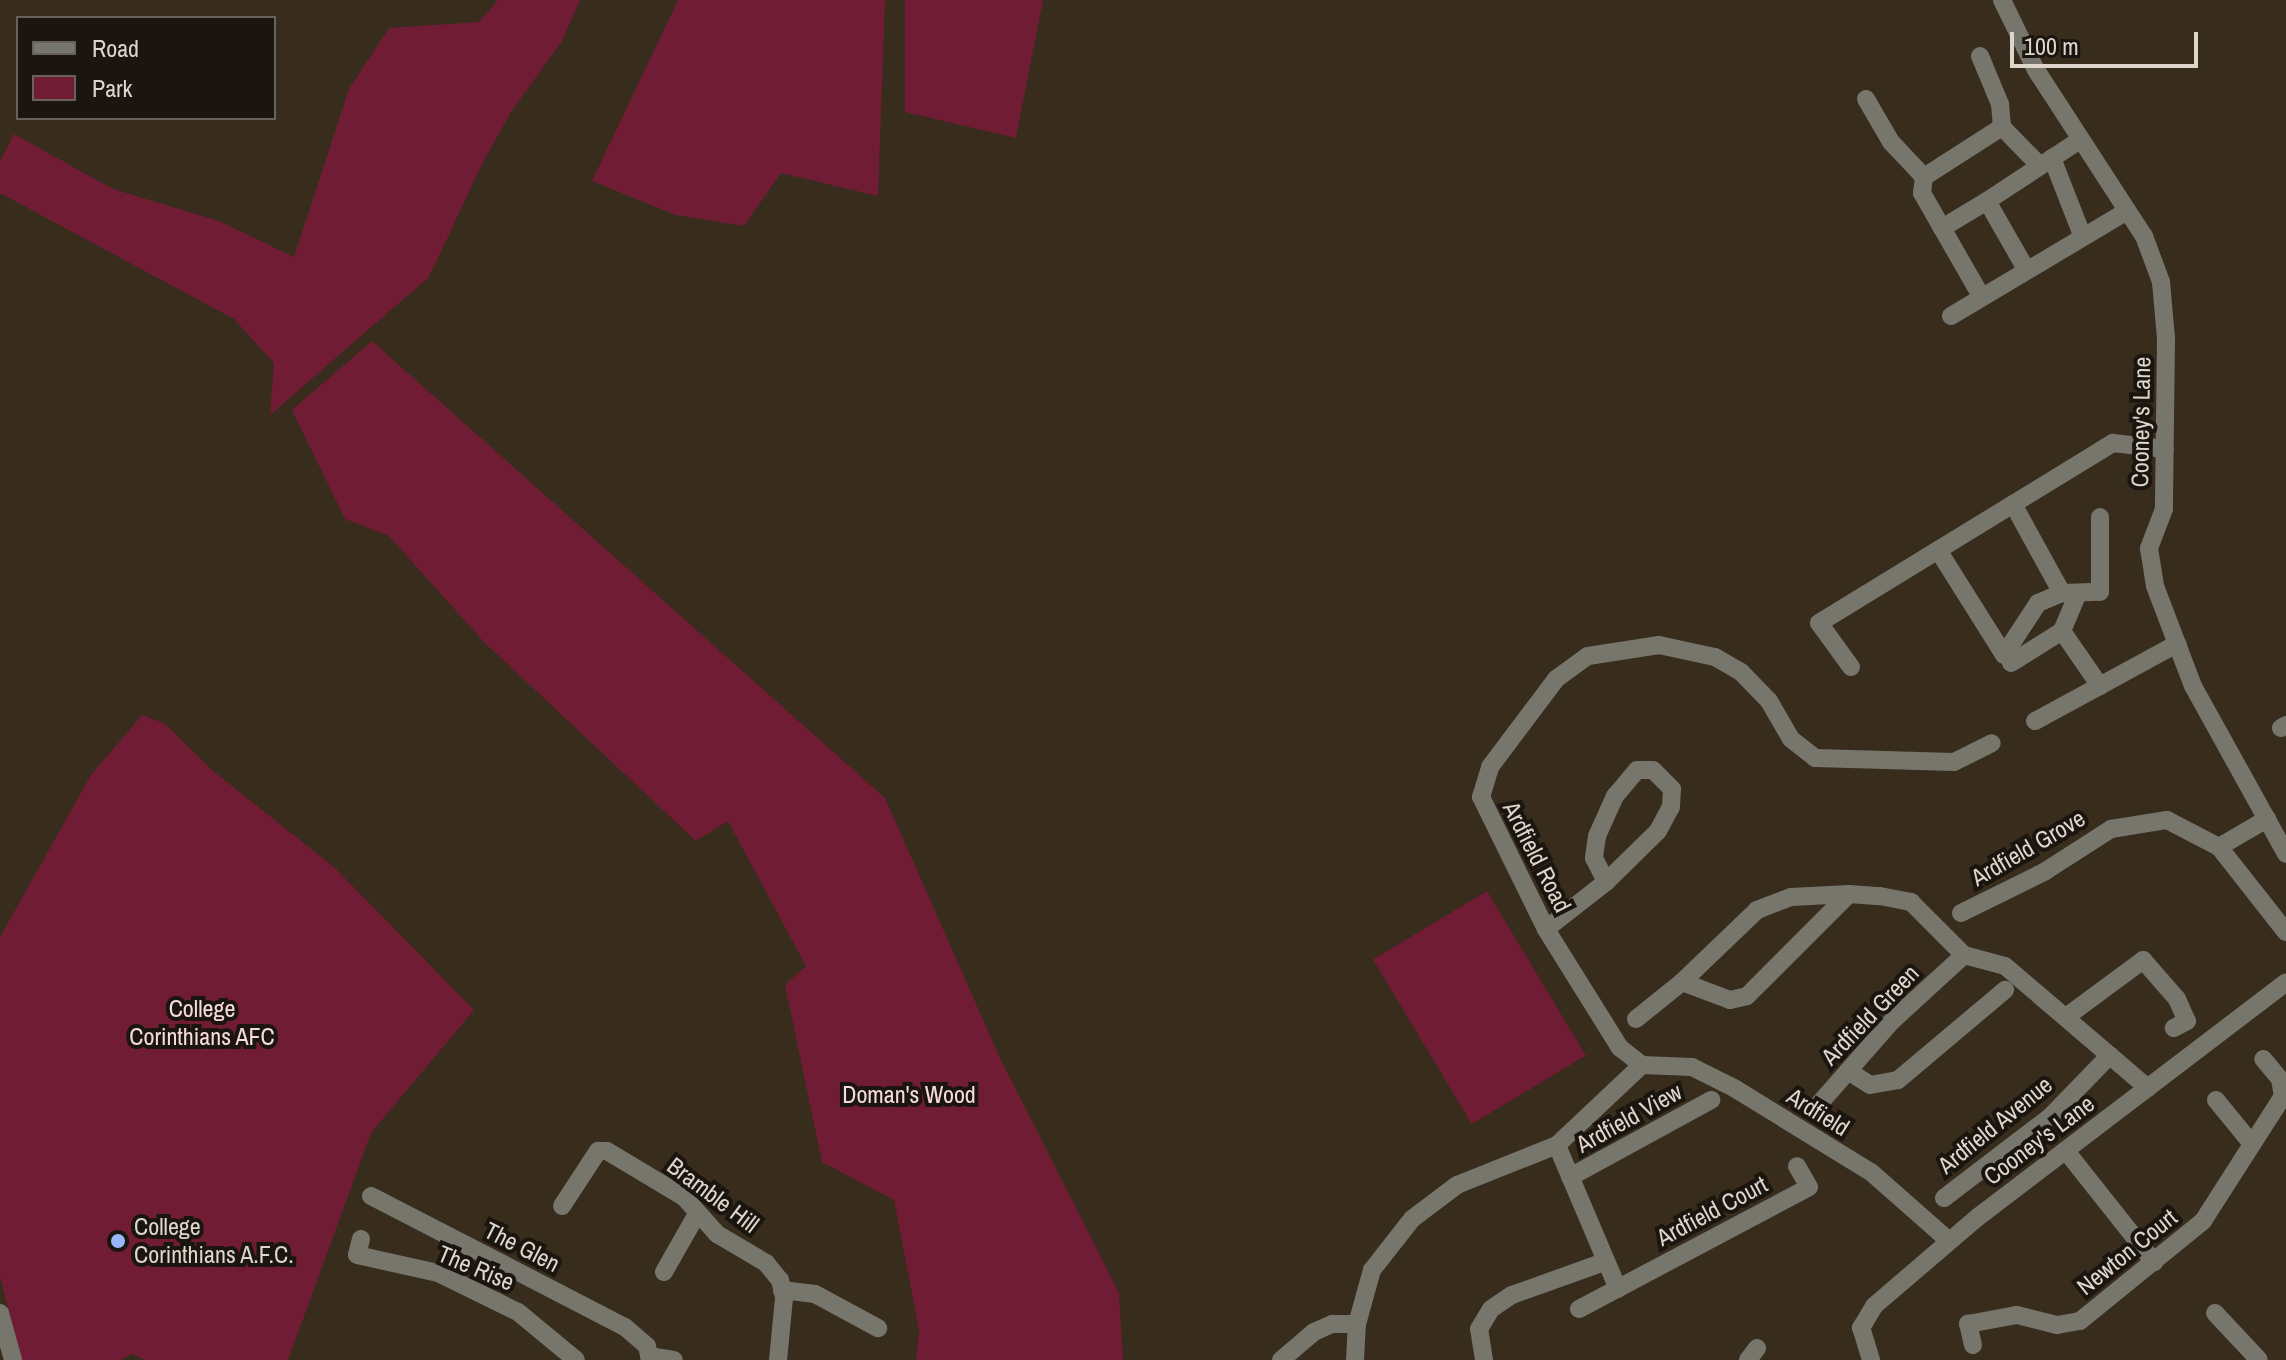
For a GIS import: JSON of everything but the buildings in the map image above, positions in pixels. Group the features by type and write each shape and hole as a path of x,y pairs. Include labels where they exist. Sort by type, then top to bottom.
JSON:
{"street":[{"name":"Cooney's Lane","path":"2002,0 2036,70 2144,236 2161,282 2164,509 2149,548 2155,586 2193,686 2286,854"},
{"path":"1980,56 2000,104 2002,127 2046,162 2082,235"},
{"path":"1866,99 1891,142 1924,177"},
{"path":"1924,177 2002,127"},
{"path":"1942,228 2080,140"},
{"path":"1924,177 1922,193 1981,296"},
{"path":"1987,201 2026,269"},
{"path":"1951,316 2082,235 2127,211"},
{"path":"1851,667 1819,623 2113,443 2165,449"},
{"path":"2011,663 2062,631 2070,593 2013,504"},
{"path":"1938,550 2004,655 2038,603 2070,593 2100,592 2100,517"},
{"path":"2062,631 2100,686"},
{"name":"Ardfield Road","path":"1642,1065 1620,1048 1546,929 1481,797 1490,767 1551,684 1588,656 1648,644 1715,657 1756,686 1802,750 1824,760 1954,762 1992,743"},
{"path":"2035,721 2177,644"},
{"path":"1546,929 1606,882 1658,831 1671,807 1672,789 1653,770 1637,770 1615,796 1597,836 1594,858 1606,882"},
{"path":"2219,847 2267,819"},
{"name":"Ardfield Grove","path":"1961,913 2044,872 2111,829 2167,820 2219,847 2279,908 2286,932"},
{"path":"1682,982 1730,1000 1747,996 1849,894"},
{"path":"1636,1019 1682,982 1757,910 1791,897 1849,894 1911,902 1964,955 2005,966 2148,1088"},
{"name":"Ardfield Green","path":"1812,1112 1848,1071 1964,955"},
{"path":"2066,1017 2143,960 2177,999 2187,1021 2174,1028"},
{"name":"Cooney's Lane","path":"1871,1360 1861,1328 1874,1306 1948,1240 2286,982"},
{"path":"1848,1071 1870,1085 1898,1080 2005,990"},
{"name":"Ardfield Avenue","path":"1944,1198 2050,1117 2110,1055"},
{"name":"Newton Court","path":"1973,1345 1968,1324 2017,1315 2057,1325 2080,1321 2203,1221 2283,1096 2280,1079 2263,1059"},
{"path":"1355,1360 1357,1324 1372,1270 1412,1219 1457,1185 1557,1145 1642,1065"},
{"name":"Ardfield","path":"1642,1065 1692,1067 1734,1088 1872,1173 1948,1240"},
{"name":"Ardfield View","path":"1570,1177 1711,1100"},
{"path":"2216,1100 2252,1144"},
{"path":"1557,1145 1618,1289 1579,1309"},
{"name":"Bramble Hill","path":"562,1206 590,1158 607,1151 684,1197 717,1234 766,1263 782,1290"},
{"path":"2066,1151 2154,1262"},
{"name":"Ardfield Court","path":"1618,1289 1809,1187 1797,1166"},
{"name":"The Glen","path":"371,1196 625,1327 649,1354"},
{"path":"664,1272 697,1214"},
{"name":"The Rise","path":"361,1239 357,1255 451,1280 518,1312 576,1360"},
{"path":"1484,1360 1479,1329 1491,1309 1512,1295 1604,1262"},
{"path":"778,1360 782,1290 815,1294 878,1328"},
{"path":"0,1313 13,1360"},
{"path":"2215,1313 2259,1360"},
{"path":"1281,1360 1314,1332 1332,1324 1357,1324"},
{"path":"649,1354 674,1360"}],"green space":[{"path":"498,0 580,0 562,41 511,112 482,164 429,277 270,415 274,363 234,319 0,193 0,161 14,134 113,189 219,221 294,257 349,89 389,28 479,22"},
{"path":"678,0 885,0 878,196 781,173 744,226 676,215 592,181"},
{"path":"905,0 1043,0 1016,138 905,112"},
{"name":"Doman's Wood","path":"372,341 885,798 1000,1058 1119,1293 1123,1360 916,1360 919,1330 894,1200 822,1162 785,985 806,966 728,821 696,841 484,642 389,536 345,519 292,410"},
{"name":"College Corinthians AFC","path":"142,715 164,723 213,771 334,867 474,1010 371,1133 288,1360 146,1360 132,1354 120,1360 21,1360 0,1276 0,937 91,775"},
{"path":"1487,891 1586,1056 1472,1124 1373,960"}],"place":[{"name":"College Corinthians A.F.C.","path":"118,1241"}]}
